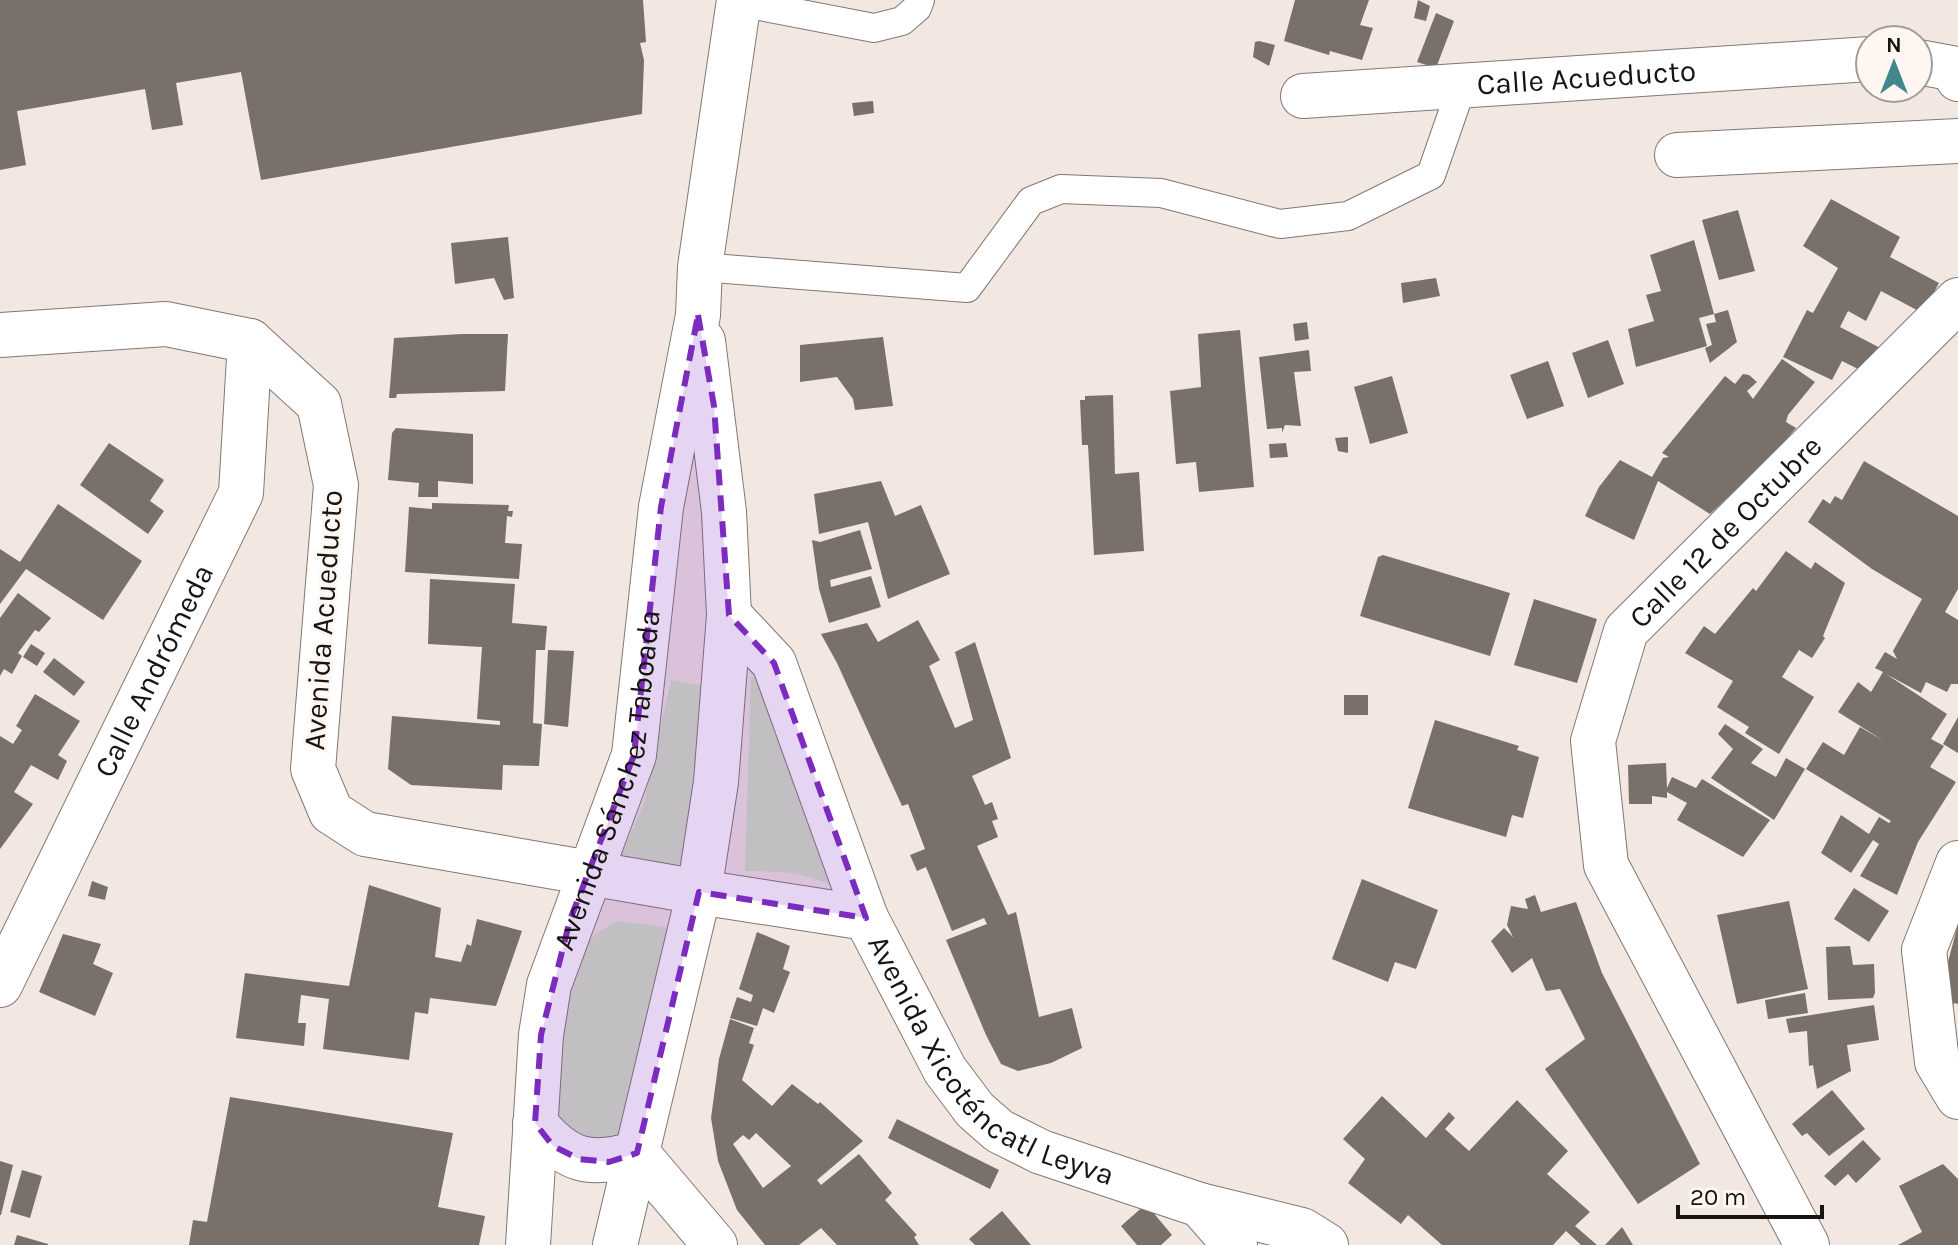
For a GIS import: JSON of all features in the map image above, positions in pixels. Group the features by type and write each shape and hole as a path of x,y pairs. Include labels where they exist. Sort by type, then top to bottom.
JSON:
{"street":[{"name":"Avenida Sánchez Taboada","path":"528,1245 541,1035 549,985 570,920 591,876 634,755 661,507 698,315 700,267 739,1"},
{"name":"Calle Acueducto","path":"1303,96 1463,83 1854,60"},
{"path":"1677,155 1958,141"},
{"name":"Calle 12 de Octubre","path":"1807,1245 1606,865 1593,741 1626,631 1958,300"},
{"name":"Avenida Sánchez Taboada","path":"615,1245 699,892 716,782 729,615 717,436 698,315"},
{"path":"0,335 166,324 250,341"},
{"name":"Avenida Acueducto","path":"250,341 319,404 336,485 313,769 331,812 365,834 591,876 699,892"},
{"name":"Calle Andrómeda","path":"0,985 241,493 250,341"},
{"path":"729,615 774,663 866,918"},
{"path":"1958,863 1924,950 1937,1062 1958,1097"},
{"name":"Avenida Xicoténcatl Leyva","path":"699,892 866,918 945,1070 975,1110 999,1131 1041,1152 1200,1205"},
{"path":"535,1123 553,1146 579,1159 609,1162 637,1153 715,1245"},
{"path":"1200,1205 1235,1245"},
{"path":"1200,1205 1302,1230 1326,1245"}],"lane":[{"path":"739,1 874,28 902,21 917,8 920,0"},
{"path":"700,267 967,288 1031,201 1061,189 1161,193 1280,224 1348,216 1431,175 1463,83"}],"highlighted area":[{"path":"698,315 714,406 729,615 774,663 866,918 699,892 637,1153 609,1162 579,1159 553,1146 535,1123 541,1035 570,920 634,755 661,507"}],"green space":[{"path":"758,675 844,892 820,880 796,874 745,871 751,677"},
{"path":"671,680 706,686 687,856 679,867 619,861 644,803"},
{"path":"617,921 665,927 670,935 619,1139 611,1143 574,1135 562,1123 548,1084 576,958 594,935"}],"building":[{"path":"0,0 643,0 646,42 640,43 644,60 642,114 261,180 241,72 176,83 183,125 152,130 145,89 17,111 26,165 0,170"},
{"path":"1295,0 1369,0 1360,25 1373,28 1362,60 1330,51 1329,55 1284,41"},
{"path":"1418,0 1430,6 1426,21 1414,18"},
{"path":"1436,13 1454,21 1436,68 1417,62"},
{"path":"1255,42 1275,45 1269,66 1253,57"},
{"path":"873,101 874,113 854,116 852,103"},
{"path":"1831,199 1900,237 1890,257 1939,283 1928,303 1928,316 1881,291 1866,321 1848,311 1840,327 1888,352 1864,372 1842,361 1832,380 1783,357 1807,310 1813,313 1838,268 1803,246"},
{"path":"1738,210 1755,271 1719,280 1702,220"},
{"path":"508,237 514,298 504,300 494,278 455,284 451,243"},
{"path":"1694,240 1714,314 1699,318 1707,346 1636,367 1628,329 1654,321 1646,295 1661,291 1650,255"},
{"path":"1436,278 1440,296 1403,303 1401,283"},
{"path":"1728,310 1737,342 1710,363 1705,348 1712,345 1706,324 1716,322 1714,314"},
{"path":"1307,322 1309,339 1295,341 1293,324"},
{"path":"1240,330 1254,487 1199,492 1196,462 1176,464 1170,391 1201,387 1198,334"},
{"path":"508,334 505,391 397,394 396,398 389,398 394,338"},
{"path":"883,337 893,406 855,410 853,399 837,377 800,382 800,345"},
{"path":"1608,340 1624,384 1588,398 1572,353"},
{"path":"1309,350 1311,371 1294,372 1301,426 1285,425 1282,433 1282,428 1267,429 1259,357"},
{"path":"1782,359 1815,382 1788,415 1786,422 1796,428 1776,452 1710,514 1658,481 1634,540 1585,516 1599,487 1620,460 1652,477 1663,458 1669,457 1662,453 1725,376 1735,384 1743,374 1749,375 1757,382 1747,391 1753,399"},
{"path":"1548,361 1564,406 1527,419 1510,375"},
{"path":"1392,376 1408,433 1370,444 1354,387"},
{"path":"1113,395 1115,474 1139,472 1144,551 1094,555 1088,445 1082,445 1080,400 1085,400 1085,396"},
{"path":"396,428 473,434 473,484 438,481 438,497 418,497 419,483 388,480 392,433"},
{"path":"1348,437 1348,453 1338,451 1335,438"},
{"path":"109,443 164,480 150,501 164,511 148,534 80,485"},
{"path":"1286,443 1288,457 1270,458 1269,444"},
{"path":"1864,461 1958,516 1958,589 1945,612 1958,620 1958,684 1951,684 1947,692 1926,682 1921,693 1886,674 1947,714 1931,739 1944,746 1930,767 1956,782 1918,842 1897,895 1860,876 1879,844 1873,840 1851,873 1821,853 1841,815 1869,834 1879,817 1889,823 1891,821 1806,769 1823,742 1844,755 1860,727 1884,741 1838,712 1858,682 1871,692 1883,672 1875,668 1885,652 1897,659 1893,651 1922,599 1872,569 1808,522 1823,499 1830,504 1835,496 1842,500"},
{"path":"881,481 895,516 921,505 950,574 888,599 868,522 819,534 814,494"},
{"path":"432,503 509,505 508,511 513,511 512,517 507,516 505,543 522,544 519,579 405,572 409,507 432,509"},
{"path":"58,504 142,561 103,620 26,569 0,604 0,549 20,562"},
{"path":"860,530 872,569 830,580 831,587 871,576 881,607 829,623 819,589 812,540 820,542"},
{"path":"1786,551 1811,569 1815,562 1845,583 1823,636 1825,638 1812,658 1799,650 1782,677 1814,697 1779,754 1745,733 1749,727 1717,707 1733,681 1685,653 1704,626 1715,634 1753,588 1756,591"},
{"path":"1383,555 1510,593 1490,656 1360,616 1378,557"},
{"path":"430,579 515,584 512,623 547,626 545,650 536,650 533,723 542,724 539,766 503,765 502,790 411,785 388,769 392,716 500,725 500,721 477,719 482,647 428,644"},
{"path":"18,593 51,618 39,632 35,630 18,653 22,656 12,674 4,669 0,676 0,618"},
{"path":"1534,599 1597,619 1577,683 1514,665"},
{"path":"918,620 940,660 929,666 955,728 973,720 955,652 975,642 1011,758 972,776 985,805 992,802 998,819 992,821 998,837 977,846 1008,915 1016,912 1039,1017 1072,1008 1082,1048 1051,1063 1018,1071 1001,1064 946,940 987,924 984,918 952,931 926,867 917,871 910,855 925,849 908,804 902,806 821,634 867,623 878,642"},
{"path":"31,644 45,653 37,666 23,657"},
{"path":"548,650 574,651 568,727 544,724"},
{"path":"54,658 85,682 74,696 43,672"},
{"path":"35,694 80,721 58,755 67,761 58,780 31,765 14,792 33,804 0,849 0,736 13,744 22,730 16,726"},
{"path":"1344,695 1368,695 1368,715 1344,715"},
{"path":"1958,717 1958,753 1943,744"},
{"path":"1435,720 1519,746 1517,750 1539,757 1523,818 1512,815 1506,837 1408,808"},
{"path":"1725,724 1763,749 1751,763 1776,777 1786,758 1805,769 1774,820 1711,778 1733,749 1718,734"},
{"path":"1666,763 1667,788 1672,777 1696,788 1702,779 1770,820 1743,857 1677,820 1687,803 1667,792 1667,798 1652,796 1652,804 1629,804 1628,765"},
{"path":"1362,879 1438,910 1416,969 1395,962 1388,982 1332,959"},
{"path":"92,881 108,887 105,900 88,896"},
{"path":"369,885 441,908 435,957 461,962 467,944 471,946 477,919 522,931 496,1006 430,998 428,1014 415,1012 409,1060 323,1049 329,999 301,995 298,1023 306,1023 304,1046 236,1038 245,973 349,986"},
{"path":"1854,888 1889,911 1869,942 1834,919"},
{"path":"1535,895 1541,912 1576,902 1602,973 1700,1164 1638,1204 1545,1069 1585,1039 1560,989 1546,991 1532,958 1512,973 1491,941 1504,928 1513,937 1507,925 1511,906 1528,909 1525,899"},
{"path":"1789,901 1808,989 1737,1004 1717,915"},
{"path":"1958,924 1958,1004 1954,1003 1953,1008 1937,1004"},
{"path":"757,932 790,946 783,969 790,972 774,1013 763,1008 757,1026 730,1018 737,997 751,1002 753,995 739,989"},
{"path":"63,934 101,944 93,964 113,973 95,1016 39,992"},
{"path":"1850,946 1853,965 1874,964 1873,998 1828,1000 1826,947"},
{"path":"1805,993 1808,1013 1768,1019 1765,1000"},
{"path":"1874,1005 1879,1040 1847,1045 1851,1071 1817,1089 1813,1065 1809,1066 1807,1031 1789,1033 1786,1019"},
{"path":"730,1019 754,1028 749,1043 754,1045 742,1080 772,1106 792,1084 818,1104 820,1102 863,1141 817,1180 821,1185 859,1154 892,1193 885,1200 917,1235 914,1237 919,1245 837,1245 821,1228 799,1245 765,1245 737,1210 718,1161 711,1118 719,1059","holes":["756,1133 791,1166 763,1188 733,1144 743,1135 749,1140"]},
{"path":"1832,1090 1865,1129 1829,1156 1807,1133 1802,1136 1792,1124"},
{"path":"1382,1096 1426,1138 1449,1112 1455,1118 1445,1129 1469,1151 1517,1100 1568,1151 1547,1174 1590,1212 1575,1226 1597,1245 1581,1245 1566,1231 1553,1245 1442,1245 1408,1215 1401,1224 1348,1183 1365,1159 1343,1139"},
{"path":"230,1097 453,1133 438,1207 485,1216 479,1245 189,1245 193,1220 207,1222"},
{"path":"897,1119 999,1170 990,1189 888,1138"},
{"path":"1863,1140 1881,1159 1856,1183 1848,1174 1835,1186 1824,1176"},
{"path":"0,1161 13,1165 1,1215 0,1215"},
{"path":"1943,1164 1958,1179 1958,1245 1898,1245 1922,1232 1899,1186"},
{"path":"22,1170 42,1176 30,1218 10,1212"},
{"path":"1146,1204 1172,1235 1161,1245 1137,1245 1121,1226"},
{"path":"1002,1211 1031,1245 975,1245 969,1239"},
{"path":"1622,1227 1633,1245 1605,1245"},
{"path":"17,1235 48,1244 48,1245 14,1245"}]}
